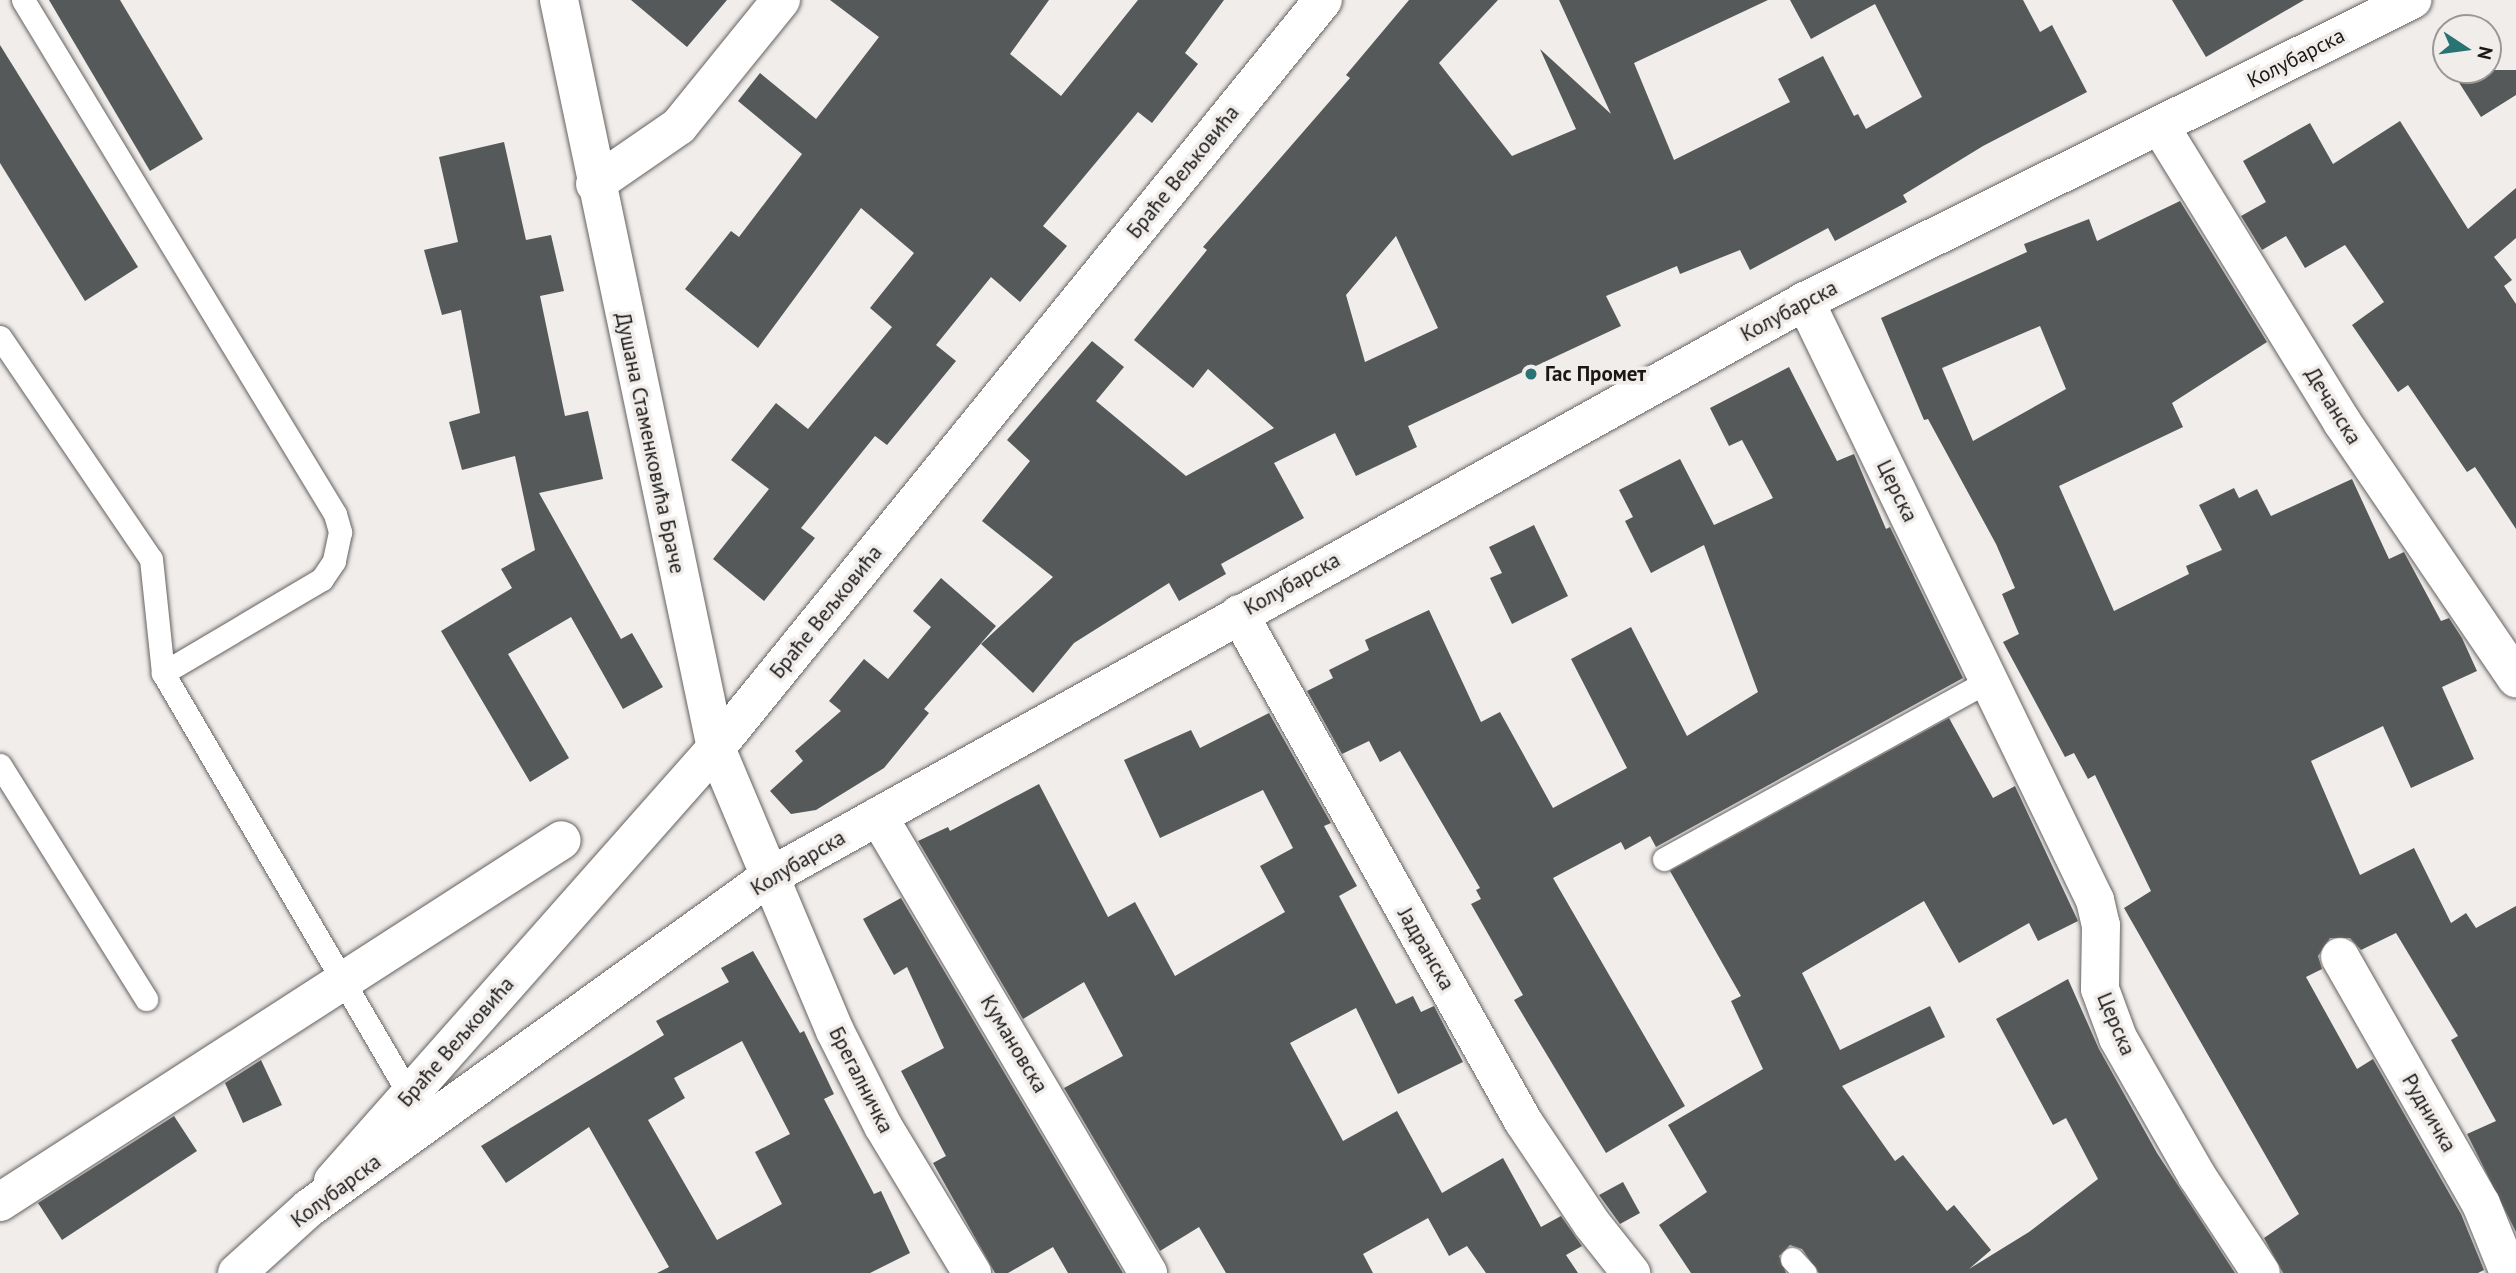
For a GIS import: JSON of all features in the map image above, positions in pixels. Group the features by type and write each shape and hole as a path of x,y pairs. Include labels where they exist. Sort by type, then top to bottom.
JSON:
{"street":[{"name":"Душана Стаменковића Браче","path":"559,0 595,184 716,748 769,877"},
{"path":"595,184 679,126 781,0"},
{"name":"Браће Вељковића","path":"419,1109 716,748 1323,0"},
{"name":"Колубарска","path":"237,1273 419,1109 769,877 1805,301 2412,0"},
{"name":"Дечанска","path":"2160,126 2342,422 2516,678"},
{"name":"Церска","path":"1805,301 2095,900 2101,925 2100,989 2118,1038 2197,1176 2261,1273"},
{"name":"Јадранска","path":"1238,614 1523,1121 1591,1224 1630,1273"},
{"name":"Кумановска","path":"878,816 1148,1273"},
{"path":"0,1203 562,840"},
{"name":"Брегалничка","path":"769,877 835,1031 883,1126 972,1273"},
{"name":"Рудничка","path":"2340,957 2481,1205 2509,1273"}],"lane":[{"path":"23,0 335,514 340,532 334,561 322,579 163,673"},
{"path":"0,337 151,559 163,673 346,980 419,1109"},
{"path":"1664,859 1989,680"},
{"path":"0,765 146,999"}],"building":[{"path":"49,0 120,0 203,139 150,171"},
{"path":"631,0 727,0 687,47"},
{"path":"830,0 1049,0 1010,54 1061,96 1138,0 1224,0 1185,53 1198,64 1152,123 1138,112 1043,226 1067,246 1020,302 991,277 936,345 956,361 887,445 875,436 801,528 815,538 764,601 713,559 769,489 731,460 776,403 808,429 892,327 870,308 914,253 861,208 758,348 685,289 731,231 739,237 802,154 738,101 760,73 816,119 879,37"},
{"path":"1409,0 1498,0 1439,63 1512,156 1576,129 1540,49 1611,114 1559,0 1768,0 1634,63 1674,160 1790,102 1778,79 1823,56 1854,116 1858,114 1866,129 1922,97 1875,4 1811,39 1790,0 2023,0 2040,32 2052,25 2087,92 1983,146 1903,195 1907,202 1835,241 1828,228 1750,270 1740,250 1680,274 1677,266 1606,296 1621,326 1408,426 1417,447 1356,476 1335,433 1274,463 1304,518 1221,564 1226,574 1179,601 1169,583 1074,643 1033,693 981,644 1053,577 982,521 1030,461 1007,440 1092,341 1124,367 1096,401 1186,476 1274,428 1208,369 1193,388 1134,340 1207,250 1203,247 1350,78 1346,75","holes":["1396,236 1438,328 1365,362 1346,295"]},
{"path":"2172,0 2304,0 2206,57"},
{"path":"0,45 138,267 85,301 0,163"},
{"path":"2502,70 2516,70 2516,95 2481,117 2460,84 2502,84"},
{"path":"2400,121 2468,229 2516,188 2516,238 2494,257 2512,280 2504,286 2516,304 2516,529 2475,467 2467,472 2408,385 2398,392 2352,325 2384,302 2345,245 2305,268 2286,236 2262,250 2241,216 2266,202 2243,161 2310,123 2333,164"},
{"path":"504,142 526,240 551,235 564,291 540,296 565,416 588,411 603,479 539,493 621,639 632,633 663,687 623,709 571,617 508,654 569,758 530,782 441,631 512,588 501,569 535,550 515,456 462,470 449,422 480,413 461,310 442,315 424,250 458,242 439,157"},
{"path":"2180,201 2267,342 2172,403 2183,427 2059,486 2114,611 2189,574 2186,566 2222,550 2199,505 2234,488 2239,498 2257,489 2271,516 2352,479 2389,559 2404,552 2441,621 2449,618 2462,638 2477,671 2442,687 2474,759 2411,788 2383,726 2311,761 2360,875 2414,848 2451,923 2466,913 2476,928 2516,906 2516,1232 2467,1134 2496,1121 2451,1040 2458,1036 2396,933 2361,950 2350,938 2330,938 2318,956 2322,969 2306,977 2357,1069 2373,1059 2461,1214 2484,1270 2478,1273 2283,1273 2264,1238 2299,1214 2124,908 2151,891 2095,775 2088,779 2074,753 2065,757 2003,642 2019,634 2002,594 2015,588 1996,544 1928,419 1924,420 1881,318 2027,252 2024,244 2089,219 2097,241","holes":["2040,326 2066,389 1973,441 1942,368"]},
{"path":"1789,367 1837,461 1854,454 1886,529 1890,527 1963,678 1656,847 1650,836 1625,850 1621,842 1553,878 1685,1106 1606,1153 1514,1000 1523,995 1471,904 1481,899 1476,890 1480,888 1400,751 1380,762 1369,741 1342,754 1307,691 1333,678 1329,670 1369,650 1365,640 1429,610 1481,722 1500,712 1553,808 1627,768 1571,659 1631,627 1687,736 1758,692 1704,545 1651,573 1625,521 1633,517 1619,490 1680,459 1714,525 1773,498 1742,440 1729,446 1710,408"},
{"path":"1534,525 1568,596 1512,624 1490,578 1502,573 1489,547"},
{"path":"941,578 996,626 924,709 929,713 884,768 816,810 791,814 770,791 803,761 795,751 841,711 829,701 864,659 888,679 931,627 913,611"},
{"path":"1269,713 1331,823 1324,826 1357,886 1339,896 1396,1004 1413,996 1421,1012 1434,1006 1463,1062 1398,1094 1356,1008 1290,1043 1343,1141 1397,1111 1442,1193 1503,1158 1541,1227 1561,1216 1582,1246 1566,1255 1578,1273 1486,1273 1467,1246 1449,1256 1428,1218 1363,1254 1373,1273 1226,1273 1199,1227 1160,1251 1064,1088 1123,1056 1084,982 1023,1019 918,841 948,827 950,831 1039,784 1108,917 1135,902 1175,976 1285,912 1260,866 1293,848 1263,790 1160,838 1124,760 1191,730 1200,748"},
{"path":"1949,718 1993,798 2015,786 2078,921 2038,941 2029,923 1959,963 1924,901 1802,973 1840,1050 1930,1006 1945,1037 1842,1086 1895,1161 1903,1155 1947,1211 1954,1205 1991,1250 1969,1269 2029,1232 2098,1179 2066,1118 2053,1125 1996,1019 2068,979 2099,1049 2157,1153 2235,1273 1819,1273 1802,1249 1790,1245 1779,1256 1786,1273 1691,1273 1659,1225 1707,1192 1668,1125 1763,1069 1731,1001 1741,996 1670,871"},
{"path":"901,898 1123,1273 1068,1273 1053,1247 1008,1273 995,1273 933,1163 946,1156 901,1071 944,1048 907,967 894,975 863,919"},
{"path":"753,951 800,1033 804,1031 834,1094 824,1099 874,1194 881,1191 910,1253 870,1273 657,1273 669,1267 589,1127 506,1183 481,1146 664,1035 656,1021 729,982 721,968","holes":["742,1041 790,1134 755,1152 782,1204 717,1240 648,1120 685,1098 674,1078"]},
{"path":"261,1060 282,1105 243,1123 225,1083"},
{"path":"174,1116 197,1151 62,1240 38,1203"},
{"path":"1623,1182 1640,1213 1620,1224 1599,1195"}],"place":[{"name":"Гас Промет","path":"1531,374"}]}
